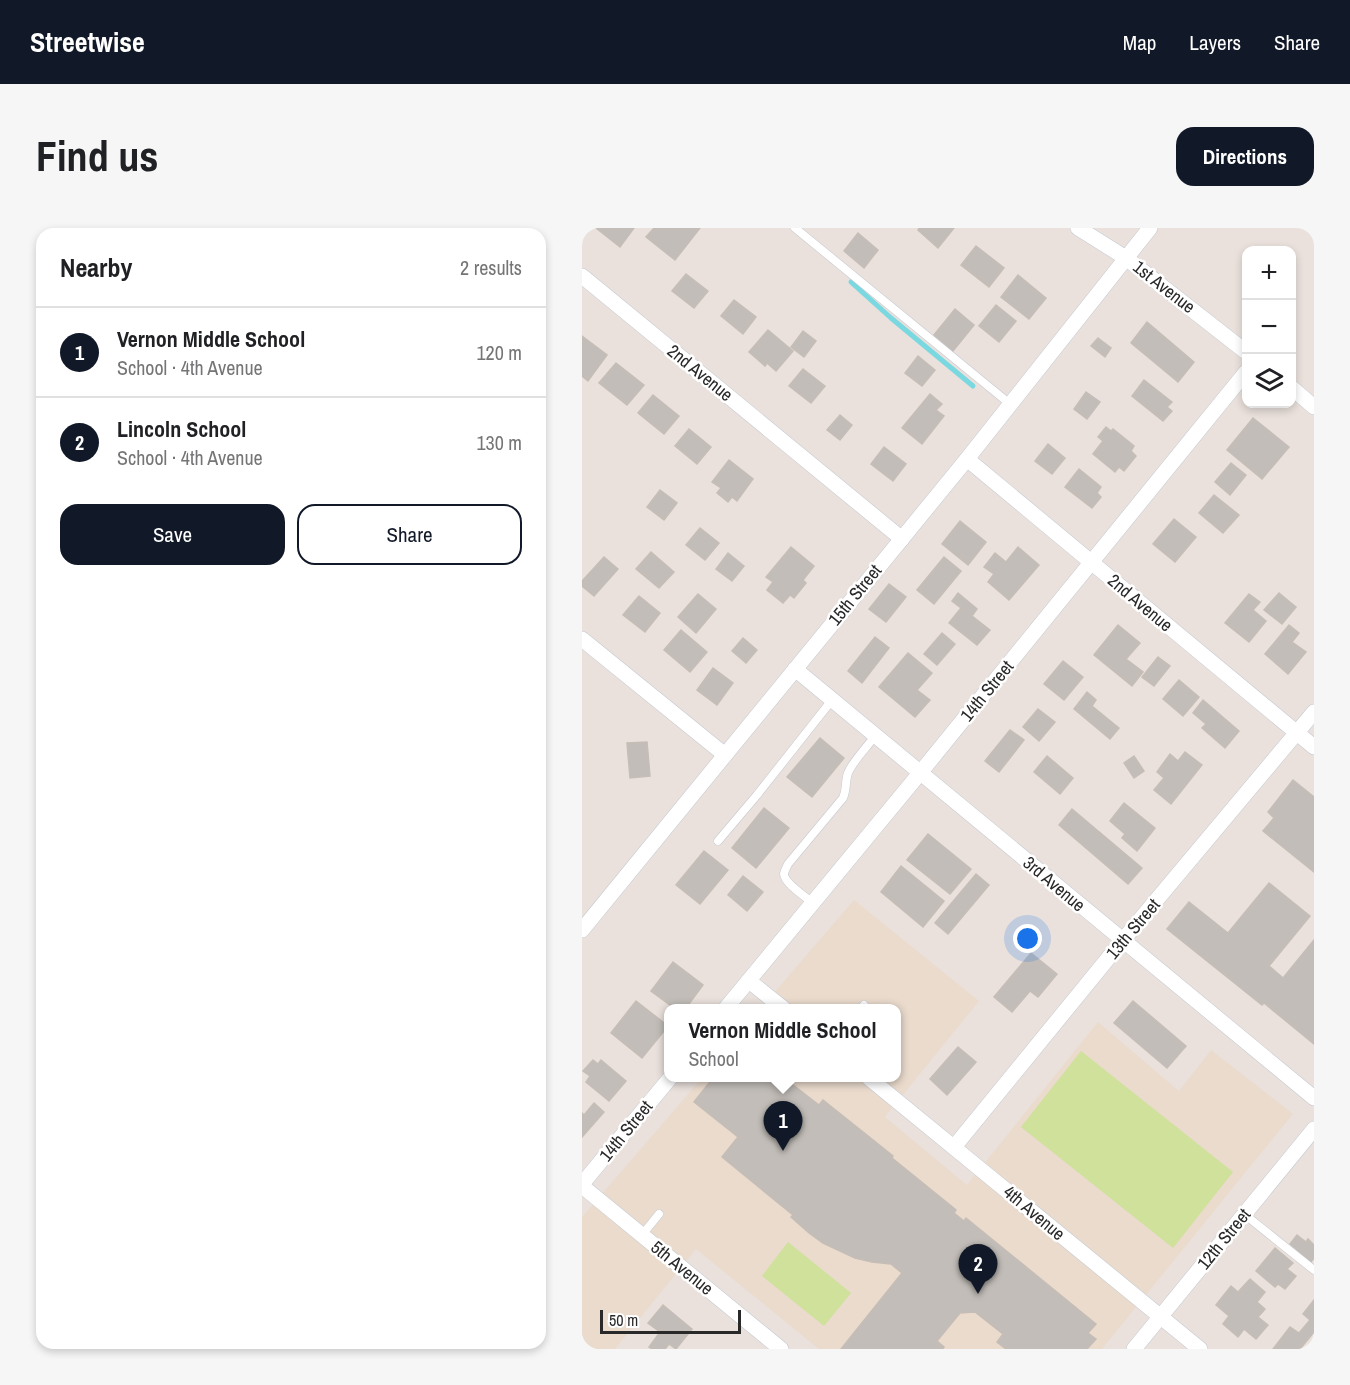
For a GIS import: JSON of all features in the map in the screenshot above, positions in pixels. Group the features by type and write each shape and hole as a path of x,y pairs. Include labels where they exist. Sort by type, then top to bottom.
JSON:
{"street":[{"name":"1st Avenue","path":"1077,228 1126,258 1242,348"},
{"name":"15th Street","path":"582,930 967,459 1150,228"},
{"name":"2nd Avenue","path":"582,276 902,539"},
{"name":"14th Street","path":"729,1004 1242,377"},
{"path":"1296,391 1314,407"},
{"name":"2nd Avenue","path":"967,459 1314,747"},
{"path":"582,639 725,755"},
{"name":"3rd Avenue","path":"795,669 1314,1098"},
{"name":"13th Street","path":"954,1147 1314,712"},
{"path":"749,981 778,1004"},
{"name":"14th Street","path":"583,1188 666,1082"},
{"name":"4th Avenue","path":"875,1082 1200,1349"},
{"name":"12th Street","path":"1134,1349 1314,1129"},
{"name":"5th Avenue","path":"583,1188 781,1349"}],"lane":[{"path":"795,228 1010,404"},
{"path":"718,841 832,700"},
{"path":"813,903 789,884 784,878 784,873 788,864 843,798 849,770 875,736"},
{"path":"642,1235 659,1214"},
{"path":"1244,1215 1314,1270"}],"shaded area":[{"path":"854,900 979,1001 885,1117 967,1185 1098,1022 1179,1091 1211,1050 1293,1114 1102,1349 819,1349 696,1249 615,1349 582,1349 582,1217 699,1082 901,1082 901,1004 764,1004"}],"green space":[{"path":"1081,1051 1233,1172 1173,1248 1021,1127"},
{"path":"788,1242 851,1293 824,1326 762,1276"}],"building":[{"path":"596,228 634,228 620,247"},
{"path":"654,228 700,228 675,260 646,237"},
{"path":"919,228 954,228 938,248 918,230"},
{"path":"858,233 878,250 864,268 844,251"},
{"path":"976,246 1004,268 989,287 961,265"},
{"path":"686,274 708,291 694,308 672,291"},
{"path":"1018,275 1046,298 1029,319 1001,297"},
{"path":"734,300 756,317 743,334 721,316"},
{"path":"996,305 1016,321 999,342 979,326"},
{"path":"955,309 974,325 953,351 934,335"},
{"path":"1147,322 1194,362 1178,382 1131,343"},
{"path":"768,330 793,351 776,371 767,363 765,366 749,352"},
{"path":"803,331 816,341 804,357 791,347"},
{"path":"582,336 607,355 588,381 582,376"},
{"path":"1098,338 1111,348 1105,357 1091,346"},
{"path":"918,356 935,370 922,386 905,373"},
{"path":"616,363 644,385 627,405 599,383"},
{"path":"803,369 825,386 811,403 789,386"},
{"path":"1144,380 1172,402 1167,407 1172,411 1163,421 1132,396"},
{"path":"1086,392 1100,402 1087,419 1074,409"},
{"path":"930,394 942,404 936,410 944,416 922,444 902,428"},
{"path":"653,395 679,416 664,434 638,413"},
{"path":"840,415 852,425 840,440 827,430"},
{"path":"1253,418 1289,447 1262,479 1227,450"},
{"path":"1106,427 1111,431 1113,429 1134,446 1131,451 1136,456 1124,471 1119,467 1115,472 1093,454 1103,441 1098,437"},
{"path":"689,429 711,447 697,464 675,446"},
{"path":"1048,444 1065,458 1052,474 1035,461"},
{"path":"884,447 906,464 893,481 871,464"},
{"path":"729,460 753,479 737,501 732,497 728,502 717,493 721,488 712,482"},
{"path":"1231,463 1246,475 1230,495 1215,482"},
{"path":"1079,469 1101,487 1097,493 1101,497 1092,508 1065,487"},
{"path":"660,490 677,503 664,520 647,507"},
{"path":"1214,495 1239,515 1223,533 1199,513"},
{"path":"1174,519 1196,537 1175,562 1153,544"},
{"path":"960,521 986,542 968,565 942,544"},
{"path":"700,528 719,543 705,560 686,545"},
{"path":"791,547 814,566 803,580 806,583 794,598 790,595 783,603 767,590 773,582 766,577"},
{"path":"1018,547 1039,565 1009,600 988,582 994,574 984,567 995,553 1006,562"},
{"path":"651,552 674,572 659,588 636,569"},
{"path":"728,553 744,566 732,581 716,569"},
{"path":"604,557 618,569 594,596 582,586 582,581"},
{"path":"944,557 961,571 934,604 917,590"},
{"path":"889,584 906,597 886,622 869,609"},
{"path":"958,593 977,609 972,616 990,630 977,645 949,623 961,608 952,601"},
{"path":"1279,593 1296,607 1282,624 1264,610"},
{"path":"698,594 716,609 696,633 678,617"},
{"path":"1249,594 1260,602 1253,610 1266,621 1249,642 1225,623"},
{"path":"639,596 660,613 645,632 623,615"},
{"path":"1118,625 1140,643 1126,659 1143,672 1132,686 1094,655"},
{"path":"1289,625 1299,633 1292,642 1306,652 1288,674 1265,654"},
{"path":"681,630 707,652 690,672 664,650"},
{"path":"942,633 955,644 937,665 924,654"},
{"path":"875,637 889,648 862,683 848,671"},
{"path":"743,638 757,650 746,663 732,651"},
{"path":"908,653 932,673 917,690 930,700 915,717 879,687"},
{"path":"1158,657 1170,666 1154,686 1142,677"},
{"path":"1063,661 1083,677 1064,700 1044,684"},
{"path":"713,668 733,683 717,705 697,690"},
{"path":"1179,680 1199,697 1183,716 1163,699"},
{"path":"1087,692 1096,700 1092,706 1119,728 1110,739 1074,709"},
{"path":"1203,700 1239,731 1225,748 1202,728 1206,724 1193,713"},
{"path":"1038,709 1055,722 1039,741 1023,727"},
{"path":"1010,730 1024,740 999,772 985,761"},
{"path":"820,738 844,758 812,797 787,777"},
{"path":"647,742 650,776 630,778 627,743"},
{"path":"1185,752 1202,765 1171,804 1154,790 1164,778 1157,772 1170,754 1178,761"},
{"path":"1047,756 1073,778 1060,794 1034,772"},
{"path":"1134,756 1144,771 1134,778 1124,763"},
{"path":"1293,780 1314,797 1314,872 1263,831 1274,818 1268,812"},
{"path":"1124,803 1155,828 1137,851 1122,838 1125,834 1110,821"},
{"path":"764,808 789,828 756,868 732,848"},
{"path":"1072,809 1142,868 1128,884 1059,825"},
{"path":"928,834 971,869 950,894 907,860"},
{"path":"704,851 728,870 700,904 676,885"},
{"path":"901,866 944,901 923,927 881,892"},
{"path":"976,874 989,885 948,934 935,923"},
{"path":"743,876 763,892 747,911 728,895"},
{"path":"1269,883 1310,916 1269,966 1283,978 1314,940 1314,1044 1167,929 1189,902 1228,933"},
{"path":"1031,953 1057,974 1038,997 1030,991 1012,1012 994,997"},
{"path":"673,962 703,985 689,1004 669,1004 651,991"},
{"path":"636,1001 664,1023 664,1031 642,1058 611,1033"},
{"path":"1133,1001 1186,1046 1167,1068 1114,1023"},
{"path":"958,1047 976,1062 947,1095 930,1079"},
{"path":"593,1060 598,1064 601,1060 626,1081 609,1101 586,1082 590,1076 583,1071"},
{"path":"710,1082 789,1082 819,1105 823,1100 956,1210 954,1213 964,1221 966,1218 1096,1324 1088,1333 1096,1339 1087,1349 1006,1349 997,1342 1003,1334 975,1312 960,1313 937,1341 944,1347 943,1349 841,1349 902,1273 891,1264 855,1258 823,1243 809,1233 791,1217 793,1215 722,1157 738,1137 694,1102"},
{"path":"594,1103 604,1112 582,1137 582,1113 584,1115"},
{"path":"1297,1235 1306,1242 1308,1239 1314,1245 1314,1258 1311,1262 1290,1244"},
{"path":"1275,1248 1293,1263 1287,1269 1296,1276 1285,1289 1278,1284 1275,1287 1256,1271"},
{"path":"1250,1279 1265,1292 1257,1302 1265,1309 1258,1317 1268,1325 1256,1339 1244,1329 1238,1337 1223,1324 1229,1316 1216,1305 1231,1286 1238,1292"},
{"path":"1314,1300 1314,1332 1300,1349 1273,1349 1290,1327 1299,1333 1310,1320 1303,1314"},
{"path":"663,1305 692,1329 676,1349 669,1344 665,1349 649,1347 660,1332 648,1323"}],"waterway":[{"path":"851,282 973,386"}],"place":[{"name":"Vernon Middle School","path":"783,1151"},
{"name":"Lincoln School","path":"978,1294"}]}
